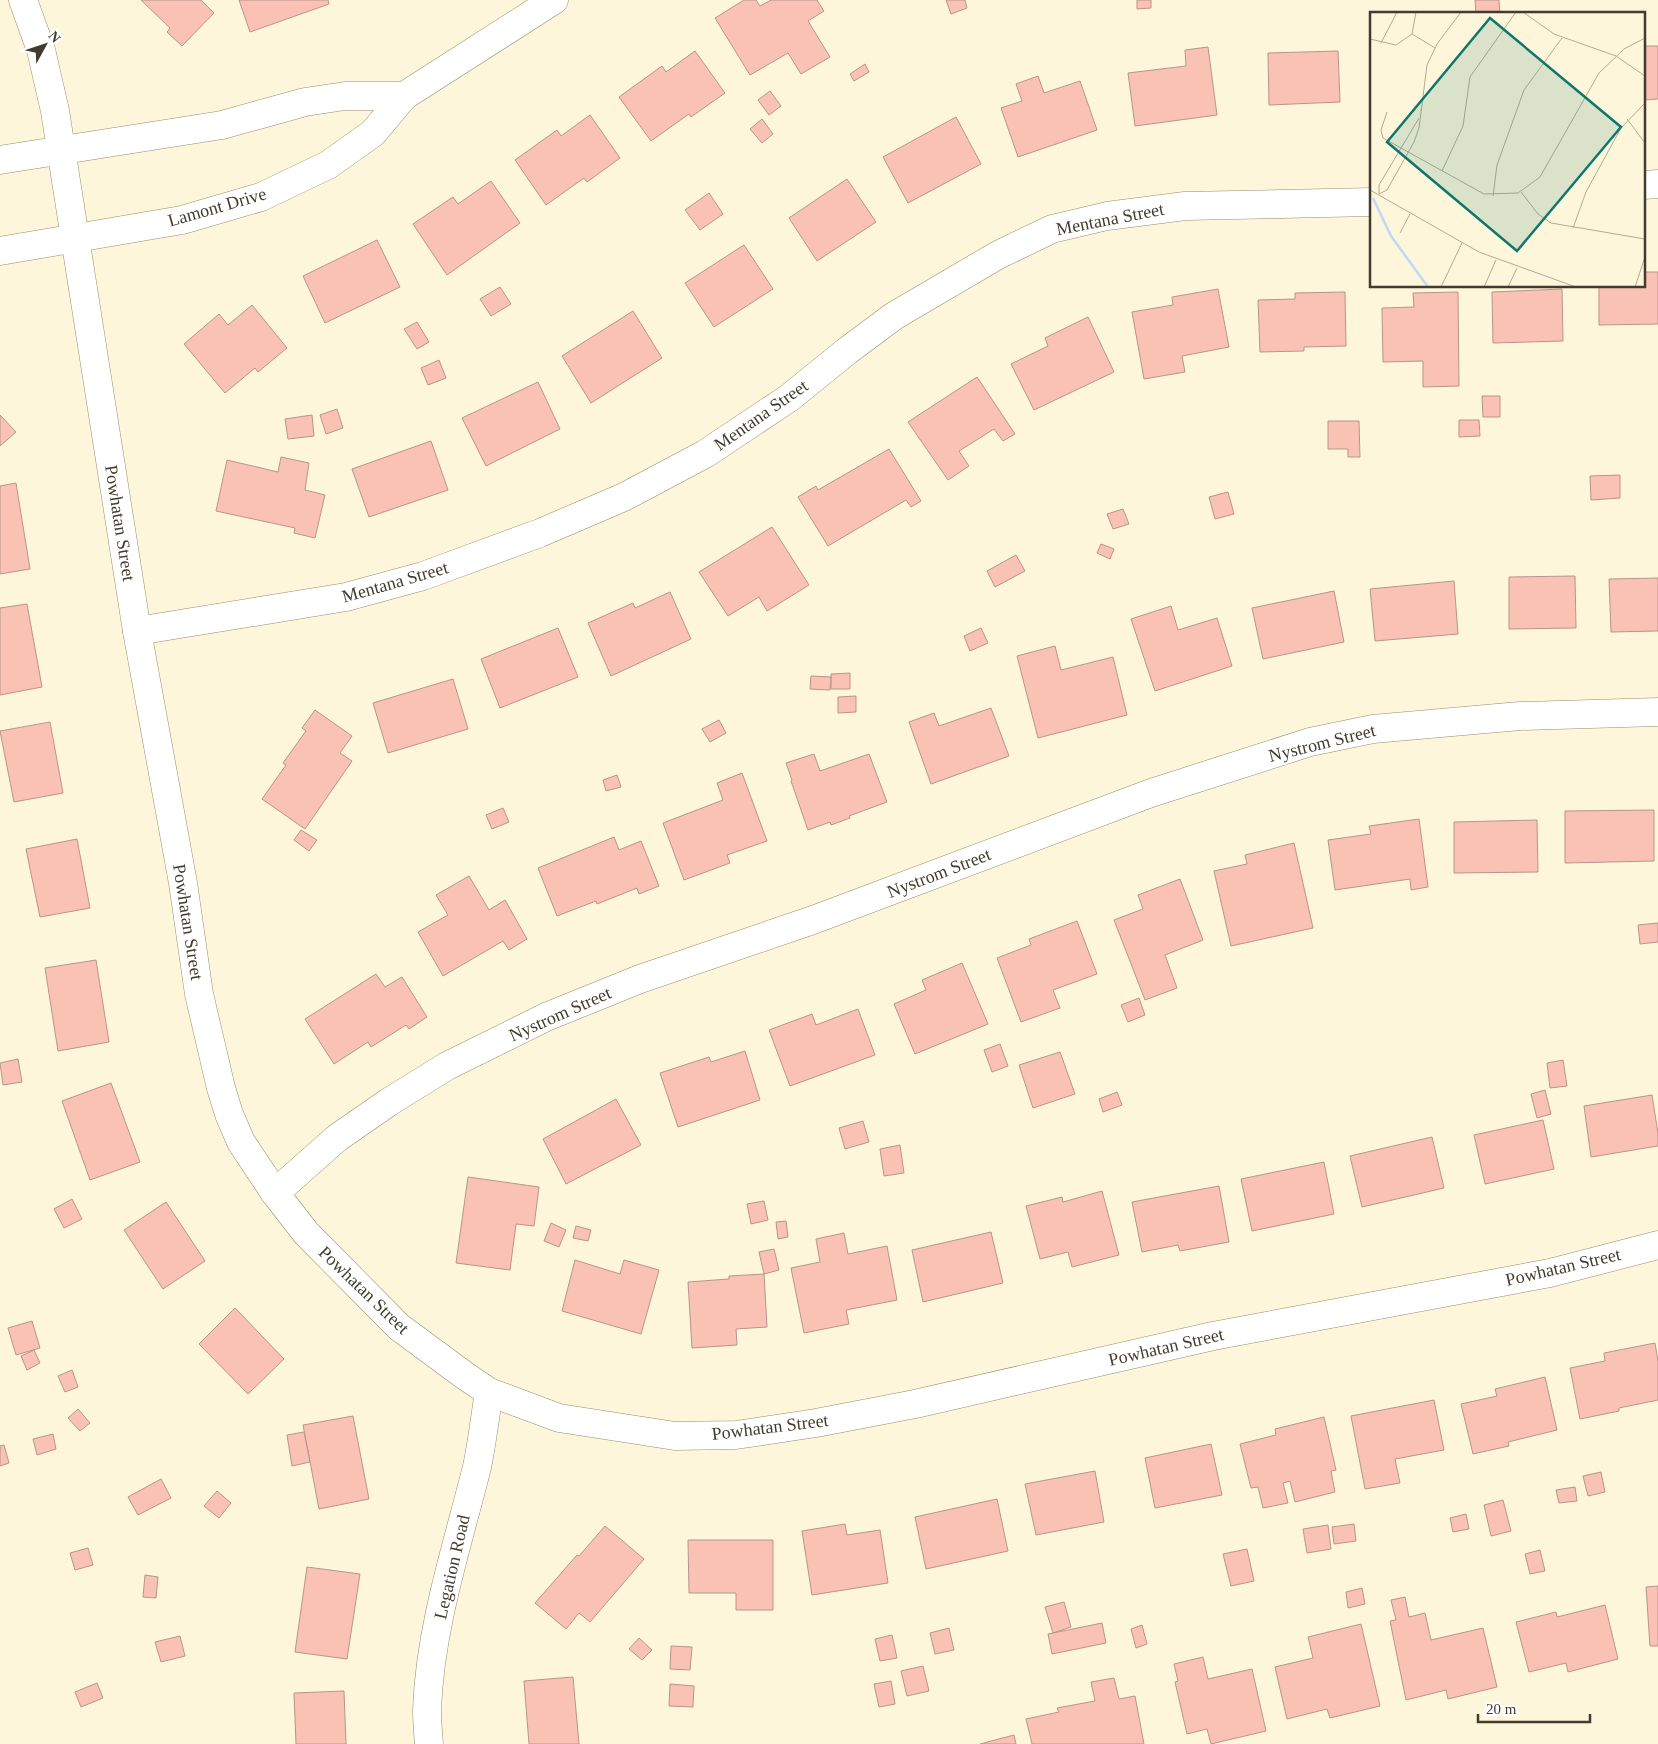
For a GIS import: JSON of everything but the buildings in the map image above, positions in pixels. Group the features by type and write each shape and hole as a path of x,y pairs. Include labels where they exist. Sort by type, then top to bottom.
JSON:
{"street":[{"name":"Powhatan Street","path":"23,0 40,50 55,111 137,631 183,883 199,994 218,1079 229,1114 241,1142 275,1193 306,1232 364,1294 399,1327 490,1392 559,1418 600,1426 675,1436 736,1435 816,1423 915,1404 1213,1336 1550,1273 1658,1245"},
{"name":"Lamont Drive","path":"0,251 182,220 261,197 328,165 373,133 404,96 554,0"},
{"path":"0,160 222,125 305,102 345,96 404,96"},
{"name":"Mentana Street","path":"137,631 346,597 424,576 540,533 624,497 705,454 789,398 894,316 998,255 1052,229 1107,216 1185,206 1370,202"},
{"name":"Nystrom Street","path":"275,1193 337,1138 389,1102 447,1066 546,1017 640,979 813,920 1151,793 1310,742 1373,729 1520,716 1658,712"},
{"name":"Legation Road","path":"429,1744 427,1711 430,1671 454,1551 477,1466 490,1392"}]}
